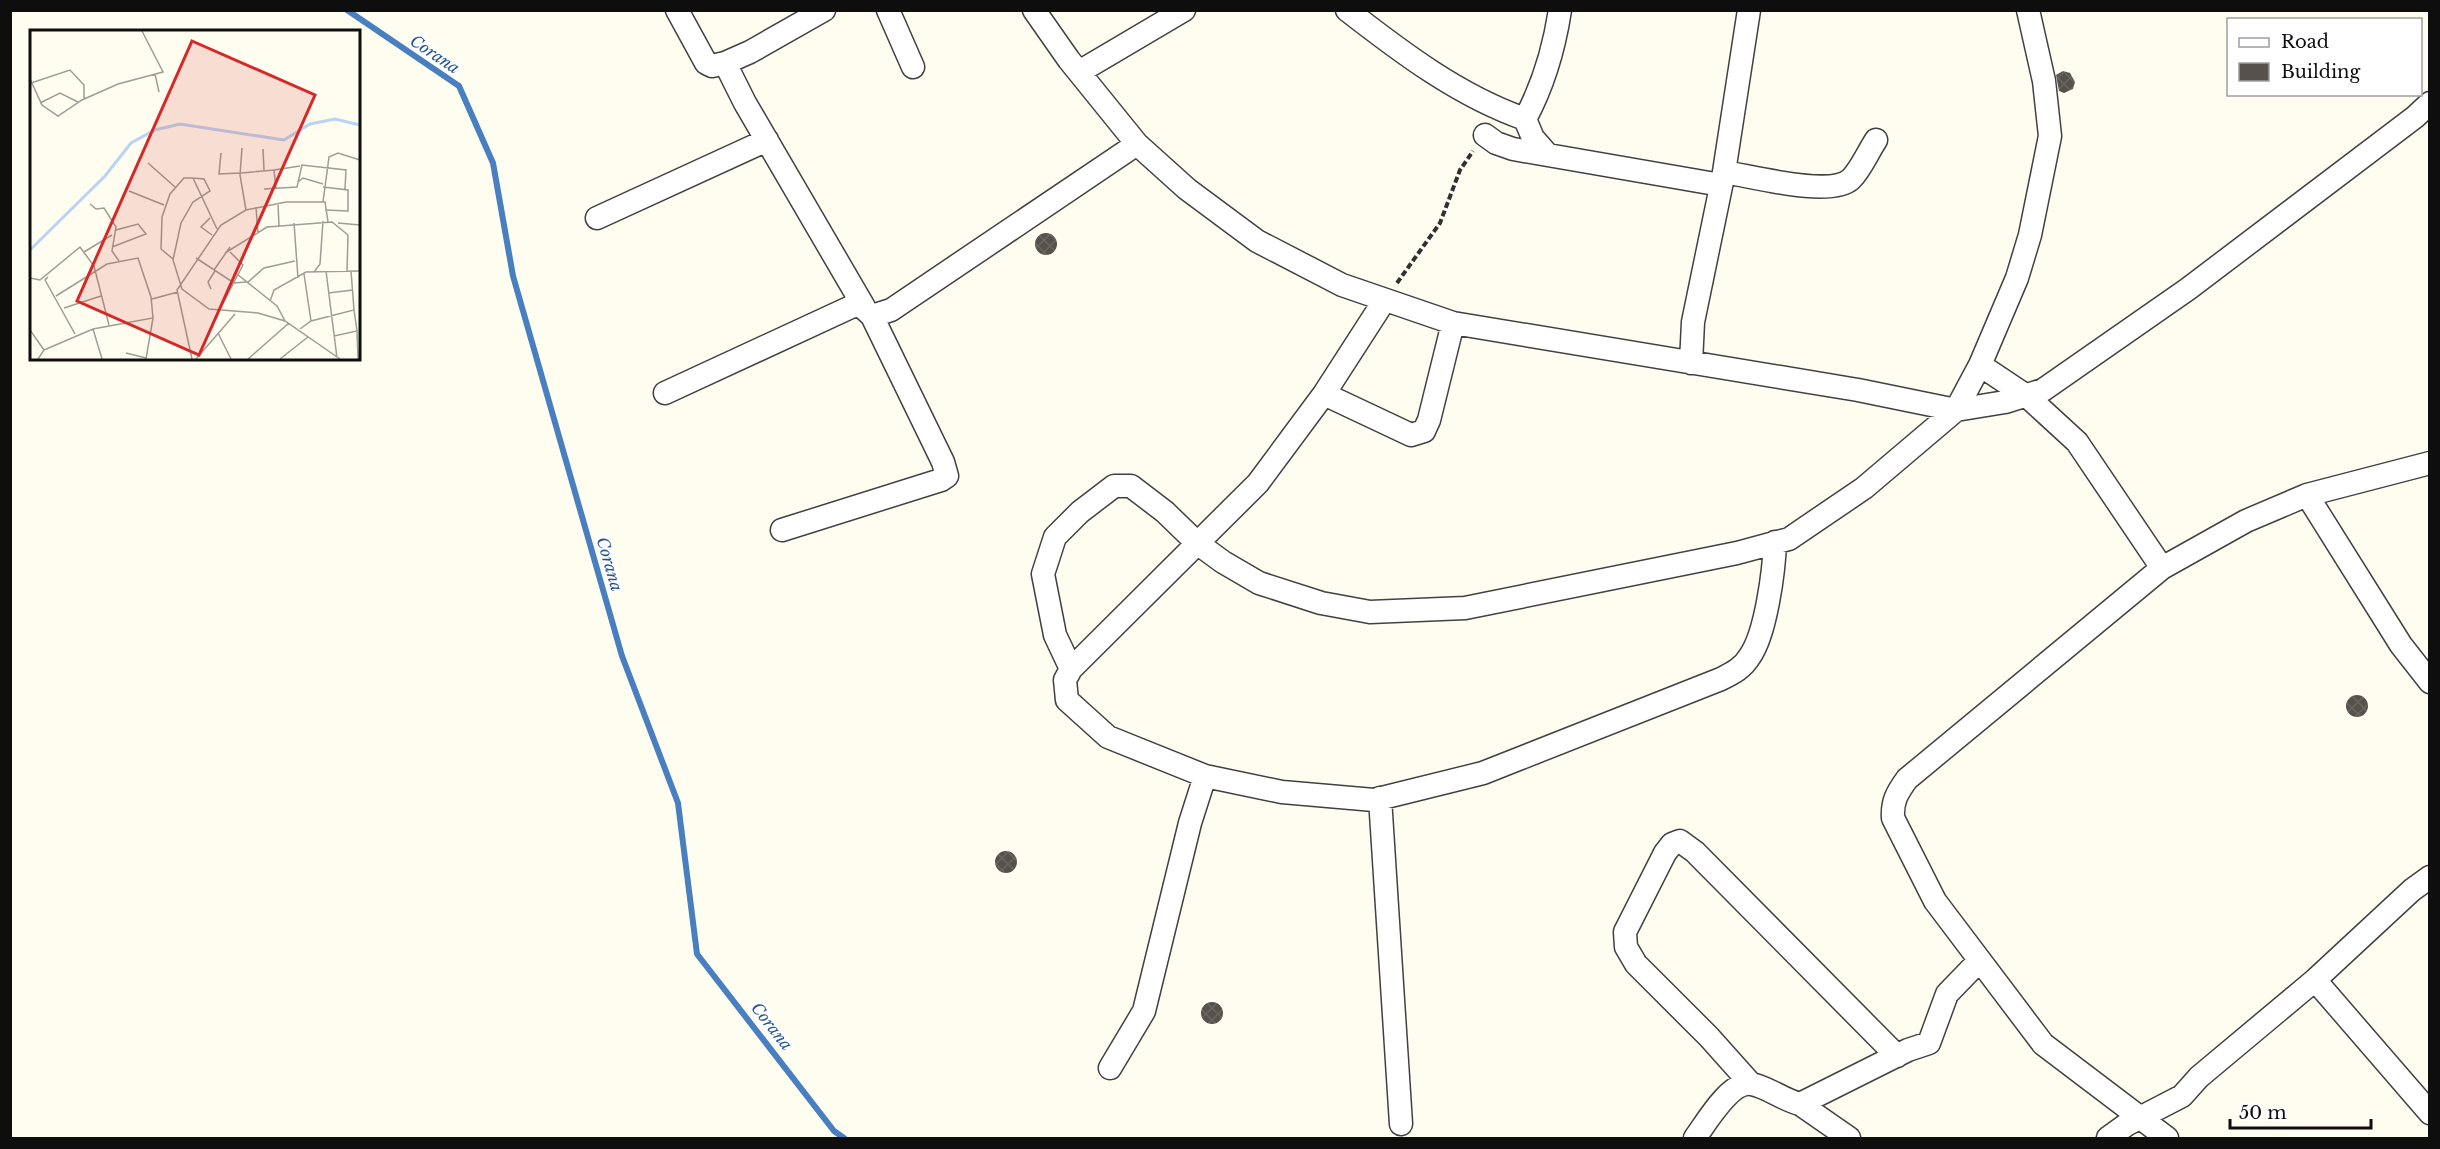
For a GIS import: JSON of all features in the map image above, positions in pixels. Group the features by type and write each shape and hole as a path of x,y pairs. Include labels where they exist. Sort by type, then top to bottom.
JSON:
{"street":[{"path":"678,10 706,63 712,66 750,52 824,10"},
{"path":"888,10 913,67"},
{"path":"1034,10 1079,72 1137,144 1187,189 1257,241 1342,285 1453,323 1858,390 1956,410 2028,397 2043,390 2188,289 2415,117 2430,103"},
{"path":"1079,72 1184,10"},
{"path":"1347,10 1382,38 1446,80 1500,110 1525,119 1533,138 1547,154"},
{"path":"1525,119 1537,96 1555,44 1560,10"},
{"path":"1691,363 1693,322 1722,178 1749,10"},
{"path":"1071,669 1055,635 1043,574 1055,537 1067,524 1114,486 1131,486 1165,512 1197,543 1222,562 1259,583 1321,603 1371,612 1465,608 1737,553 1789,538 1864,488 1956,410 1980,365 2020,267 2030,235 2050,136 2044,81 2028,10"},
{"path":"724,63 740,96 868,312 944,462 946,476 941,480 782,530"},
{"path":"1485,135 1496,143 1513,149 1722,178 1832,188 1851,179 1876,140"},
{"path":"597,218 768,140"},
{"path":"665,393 851,307 860,305 868,312 891,310 1137,144"},
{"path":"1384,301 1324,394 1258,483 1071,669 1065,680 1067,700 1108,737 1205,776 1282,792 1374,800 1483,773 1721,679 1740,669 1751,655 1757,641 1774,566 1775,542"},
{"path":"1324,394 1411,435 1424,431 1429,420 1453,323"},
{"path":"1980,365 2028,397 2077,442 2162,568"},
{"path":"2167,1138 2043,1044 1935,901 1893,818 1894,796 1907,779 2162,568 2246,521 2307,495 2430,463"},
{"path":"2307,495 2401,645 2430,682"},
{"path":"1110,1068 1144,1011 1190,823 1205,776"},
{"path":"1380,798 1401,1124"},
{"path":"1850,1138 1800,1104 1789,1102 1751,1084 1709,1037 1636,964 1624,941 1625,932 1665,853 1672,844 1680,841 1695,852 1897,1056"},
{"path":"2108,1138 2126,1125 2182,1096 2207,1069 2315,980 2412,890 2430,877"},
{"path":"1800,1104 1897,1056 1929,1043 1947,994 1979,961"},
{"path":"2315,980 2430,1113"},
{"path":"1695,1138 1723,1100 1735,1088 1751,1084"}],"path":[{"path":"1384,301 1440,223 1460,170 1485,135"}],"building":[{"path":"2063,71 2070,73 2075,82 2073,89 2064,93 2059,91 2056,75"},
{"path":"1046,233 1054,236 1057,244 1054,252 1046,255 1038,252 1035,244 1038,236"},
{"path":"2357,695 2365,698 2368,706 2365,714 2357,717 2349,714 2346,706 2349,698"},
{"path":"1006,851 1014,854 1017,862 1014,870 1006,873 998,870 995,862 998,854"},
{"path":"1212,1002 1220,1005 1223,1013 1220,1021 1212,1024 1204,1021 1201,1013 1204,1005"}],"waterway":[{"name":"Corana","path":"347,10 459,86 493,163 513,276 622,656 678,803 697,954 834,1131 844,1138"}]}
